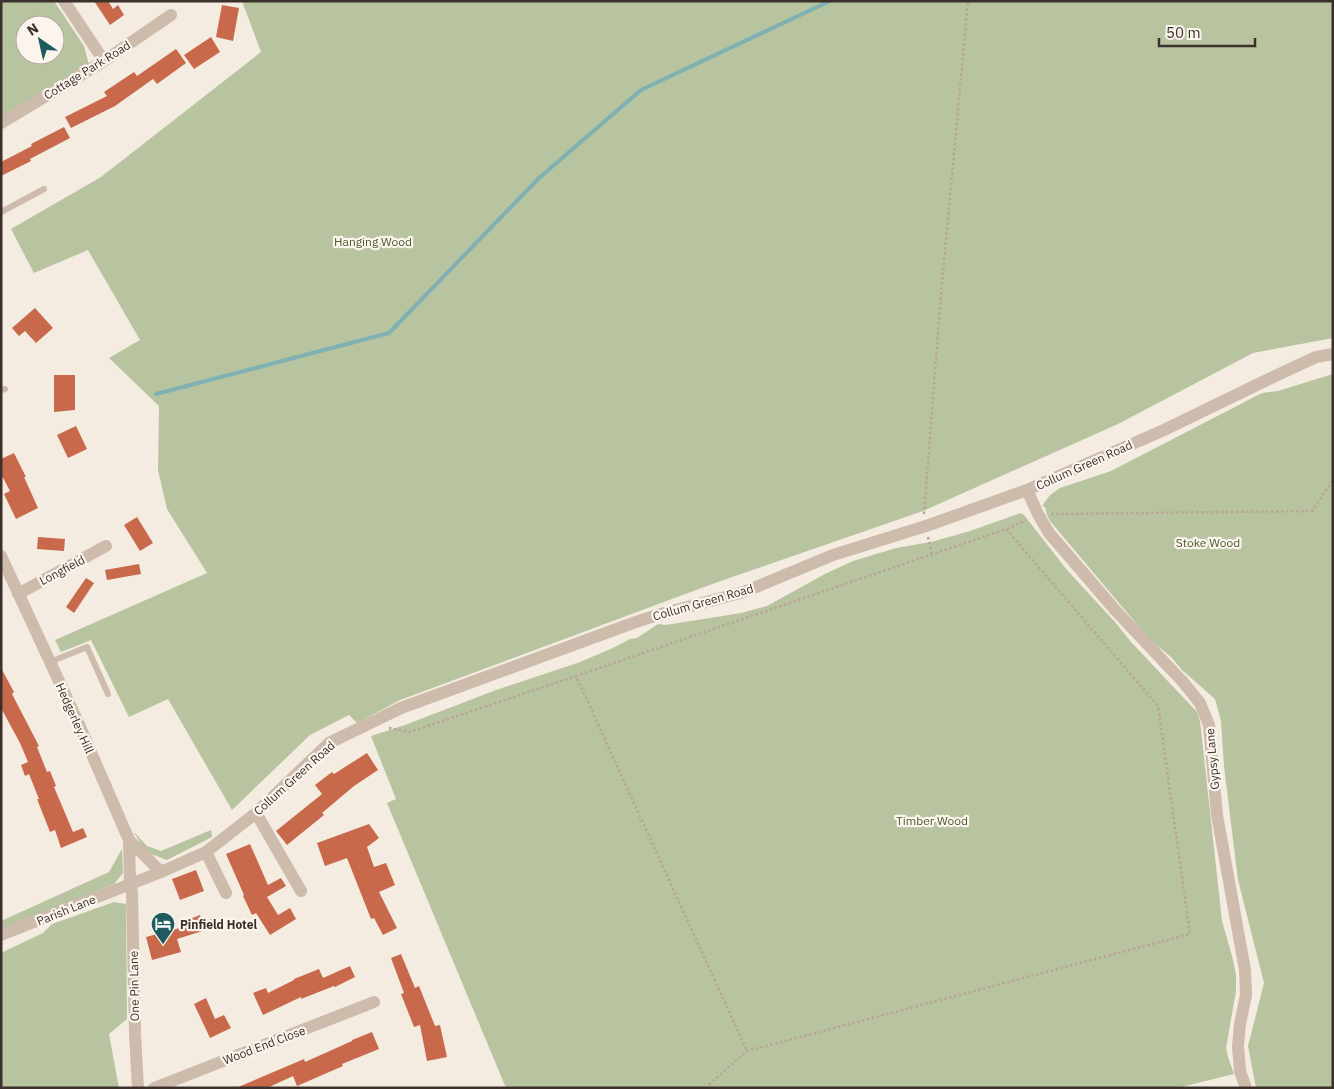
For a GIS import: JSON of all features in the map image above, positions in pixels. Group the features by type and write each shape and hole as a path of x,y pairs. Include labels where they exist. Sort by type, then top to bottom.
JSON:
{"street":[{"path":"64,1 104,61"},
{"name":"Cottage Park Road","path":"1,123 104,61 171,15"},
{"name":"Collum Green Road","path":"130,884 206,852 256,813 328,743 401,708 633,623 744,592 833,555 926,526 1027,490 1164,430 1316,357 1333,354"},
{"name":"Gypsy Lane","path":"1027,490 1049,533 1116,611 1200,702 1210,725 1217,815 1245,970 1246,995 1238,1046 1240,1071 1246,1088"},
{"name":"Longfield","path":"18,594 106,546"},
{"name":"Hedgerley Hill","path":"1,556 129,840 130,884"},
{"path":"256,813 301,891"},
{"path":"129,840 161,872"},
{"path":"206,852 226,893"},
{"name":"Parish Lane","path":"1,935 130,884"},
{"name":"One Pin Lane","path":"130,884 132,893 134,1034 138,1088"},
{"name":"Wood End Close","path":"154,1088 374,1002"}],"lane":[{"path":"1,212 44,189"},
{"path":"50,662 87,647 108,694"}],"path":[{"path":"932,555 924,516 941,294 968,1"},
{"path":"368,724 410,732 932,555 1006,529 1038,514 1312,510 1333,480"},
{"path":"705,1088 747,1051 1190,934 1158,706 1006,529"},
{"path":"576,676 747,1051"}],"green space":[{"path":"1,1 54,1 63,15 15,15 15,65 65,65 65,18 84,46 89,65 1,118"},
{"name":"Hanging Wood","path":"242,1 1333,1 1333,338 1253,353 1118,424 923,511 715,583 400,700 357,723 349,715 310,735 232,810 168,699 129,717 91,640 61,652 55,640 207,573 167,509 158,470 159,406 109,358 140,340 88,250 34,273 11,229 101,177 261,52"},
{"name":"Stoke Wood","path":"1333,374 1333,1088 1256,1088 1248,1046 1264,983 1238,880 1224,766 1221,721 1215,699 1182,670 1171,657 1150,640 1050,521 1045,507 1042,506 1050,495 1060,488 1111,471 1262,393 1278,391"},
{"name":"Timber Wood","path":"1021,513 1067,570 1197,712 1200,721 1222,921 1236,975 1236,991 1226,1048 1234,1074 1177,1088 506,1088 387,803 396,799 371,736 496,690 580,662 630,639 637,638 658,624 666,625 741,613 767,606 853,561 896,548 931,542 970,531"},
{"path":"211,830 212,837 167,860 146,852 133,831 147,846 161,851"},
{"path":"122,849 123,873 114,884 2,929 1,921 109,872"},
{"path":"114,902 126,904 127,1019 109,1034 119,1088 1,1088 1,953 43,933 52,924"}],"building":[{"path":"94,1 108,1 113,9 118,5 124,15 110,25"},
{"path":"222,5 239,8 233,41 216,37"},
{"path":"211,37 220,52 194,69 184,55"},
{"path":"176,49 186,63 157,84 153,79 115,106 71,128 65,117 107,96 104,92 134,72 137,76"},
{"path":"64,127 70,138 1,176 1,162"},
{"path":"35,308 53,328 36,343 25,331 19,336 12,328"},
{"path":"54,375 75,375 75,410 54,412"},
{"path":"76,426 87,449 68,458 57,435"},
{"path":"14,453 38,508 16,519 4,494 10,491 1,474 1,459"},
{"path":"137,517 153,543 140,551 124,525"},
{"path":"38,537 65,539 64,551 37,549"},
{"path":"139,564 141,574 107,580 105,570"},
{"path":"86,578 94,583 74,613 66,607"},
{"path":"1,668 39,746 37,747 47,772 50,771 56,786 54,787 73,832 83,828 87,837 61,848 55,830 50,832 29,774 25,776 21,765 28,762 1,708"},
{"path":"367,753 378,770 354,786 322,813 324,815 287,845 276,831 322,794 315,785 332,772 334,774"},
{"path":"369,824 379,838 367,847 374,867 386,863 395,885 379,892 397,928 383,935 374,918 371,919 347,858 325,866 317,843"},
{"path":"250,844 268,885 281,878 286,886 267,897 278,915 290,908 296,919 270,935 256,913 252,915 226,854"},
{"path":"196,870 204,891 180,900 172,879"},
{"name":"Pinfield Hotel","path":"200,915 202,922 212,919 215,927 177,939 181,952 152,960 146,937 191,925 190,919"},
{"path":"401,954 415,988 419,986 435,1026 440,1025 447,1057 427,1061 420,1025 414,1027 401,994 404,993 391,958"},
{"path":"350,966 355,977 335,987 301,999 301,997 263,1015 253,993 266,988 268,993 294,979 319,969 323,978"},
{"path":"206,998 215,1019 224,1015 231,1028 210,1038 194,1004"},
{"path":"372,1032 379,1049 342,1064 343,1066 297,1086 293,1076 267,1088 236,1088 304,1059 305,1062"}],"waterway":[{"path":"156,394 389,333 539,178 641,90 830,1"}],"place":[{"name":"Pinfield Hotel","path":"163,945"}]}
